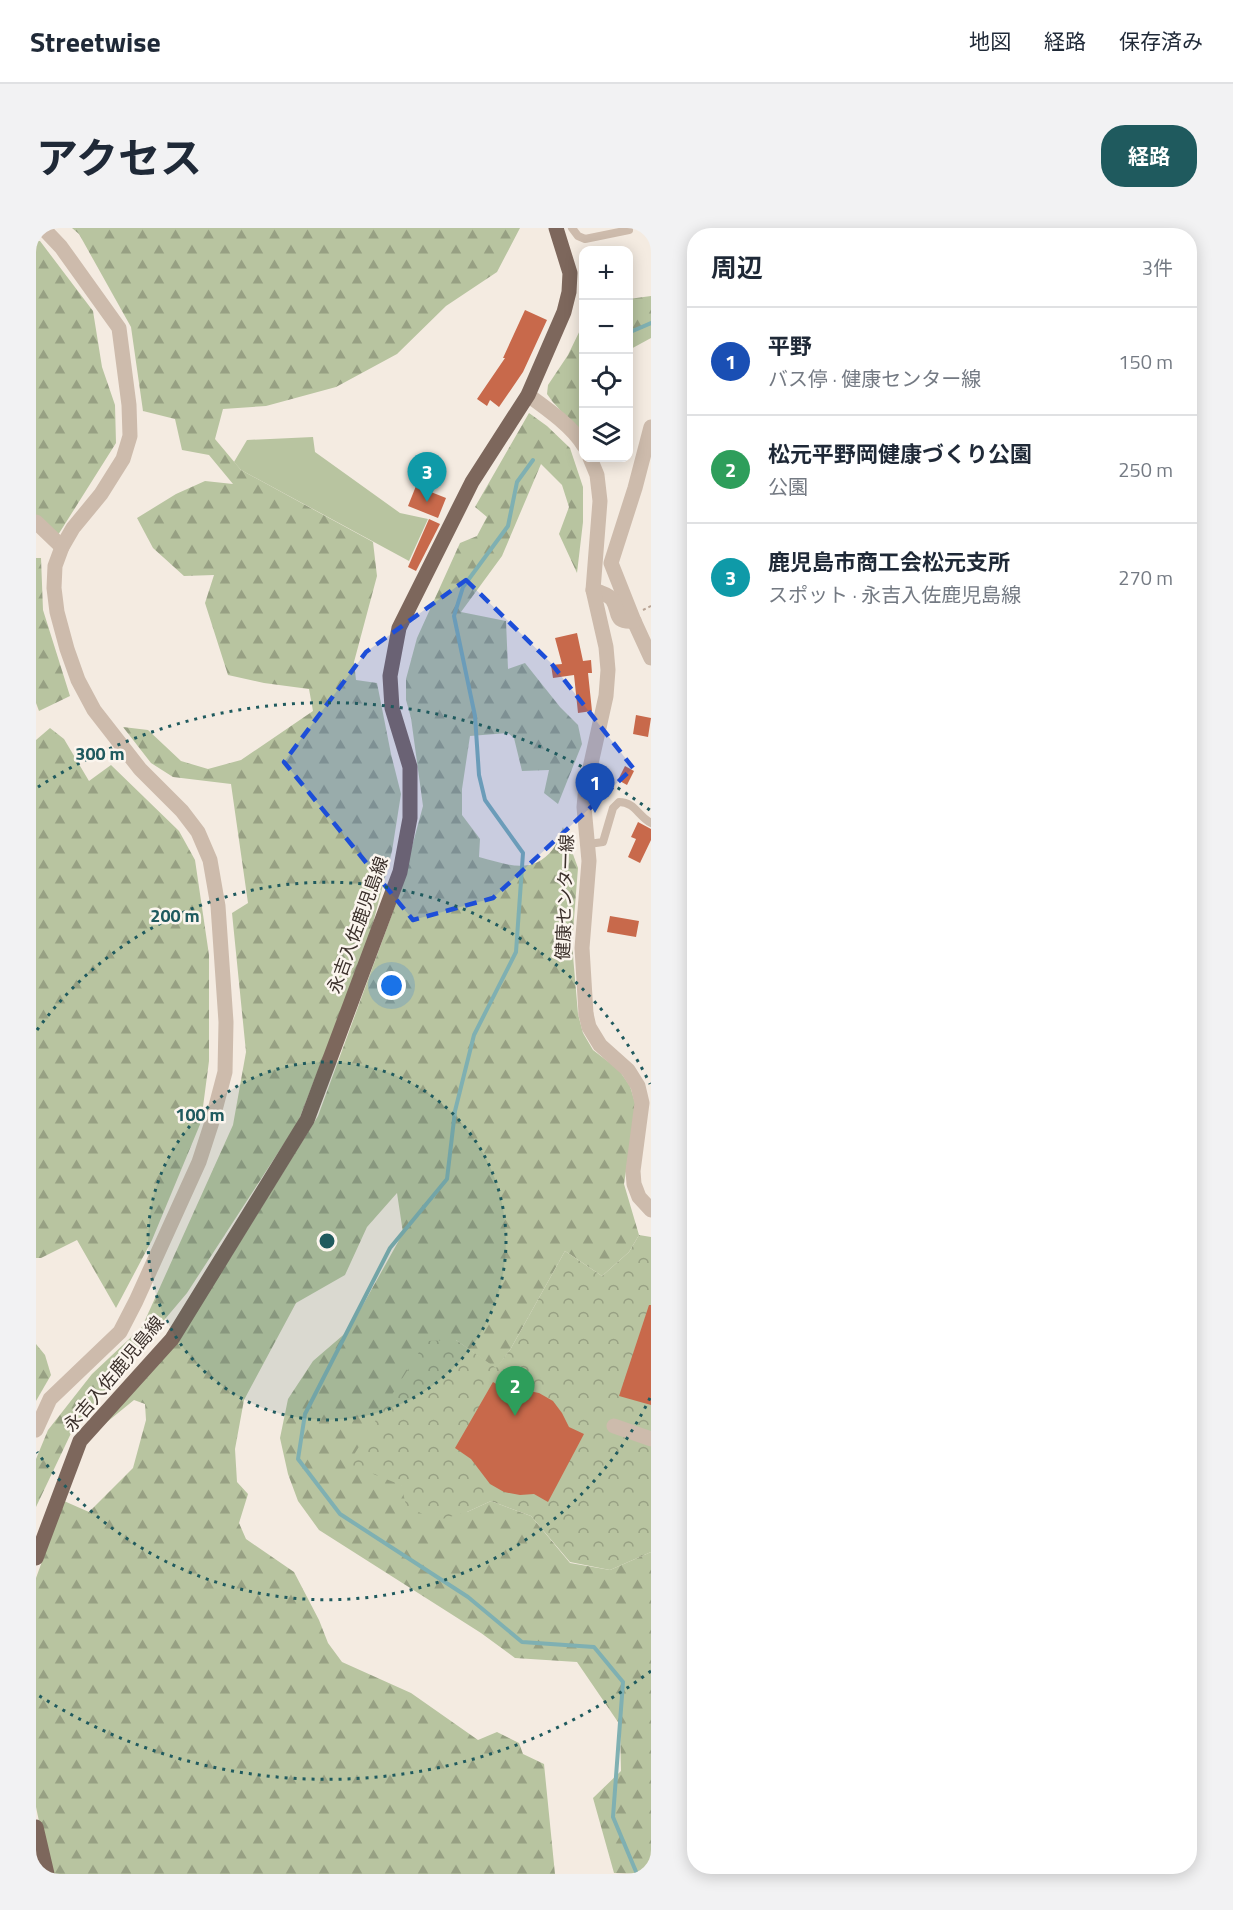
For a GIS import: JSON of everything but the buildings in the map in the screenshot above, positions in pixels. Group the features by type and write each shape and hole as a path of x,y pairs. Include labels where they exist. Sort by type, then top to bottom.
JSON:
{"main road":[{"name":"永吉入佐鹿児島線","path":"36,1558 80,1441 172,1340 307,1120 400,872 410,818 410,767 392,708 390,676 399,628 472,482 528,395 564,312 569,292 570,273 556,228"},
{"path":"36,1827 47,1874"}],"street":[{"path":"36,1430 50,1399 120,1332 136,1301 199,1162 211,1125 225,1072 226,1022 218,906 210,860 198,832 182,811 140,769 94,710 78,680 57,612 54,588 55,566 62,546 73,528 100,494 123,459 130,436 129,405 119,328 62,247 43,228"},
{"path":"528,395 579,439"},
{"path":"651,427 635,488 611,563 651,658"},
{"name":"健康センター線","path":"592,462 597,475 600,501 593,590 606,646 608,670 606,696 586,786 584,807 589,844 582,948 586,1014 589,1027 600,1045 628,1070 638,1086 642,1103 633,1171 634,1184 639,1197 651,1210"},
{"path":"36,522 62,546"},
{"path":"593,590 611,598 620,618 624,621 634,621"},
{"path":"614,1426 651,1439"}],"lane":[{"path":"572,228 578,236 585,239 629,230"},
{"path":"589,844 603,842 613,808 619,802 626,802 634,806 651,823"}],"highlighted area":[{"path":"466,580 551,663 633,768 493,898 413,920 284,762 366,652"}],"green space":[{"path":"72,228 520,228 497,272 446,306 397,354 336,387 266,406 223,409 215,439 241,470 373,542 377,576 354,662 356,680 377,683 401,794 392,851 368,942 298,1122 187,1293 74,1427 36,1507 36,1459 48,1430 92,1374 142,1327 233,1125 246,1052 232,913 248,903 231,784 173,777 151,763 123,727 148,730 181,761 208,769 241,760 313,711 309,689 228,675 205,603 214,575 184,576 153,548 137,518 176,494 205,481 233,484 209,455 182,450 175,419 143,411 131,327 79,234"},
{"path":"36,241 40,241 93,311 102,367 115,405 116,443 58,535 36,515"},
{"path":"651,296 651,338 633,348 633,300"},
{"path":"579,332 579,431 547,394 548,385 568,355"},
{"path":"529,413 570,448 583,487 583,522 577,573 559,534 569,507 562,485 541,464 502,556 461,612 506,621 508,669 525,663 560,707 578,725 582,744 558,804 544,793 549,770 522,771 514,738 508,733 470,736 462,789 462,815 480,839 479,857 509,865 536,863 545,857 555,847 563,827 578,868 572,944 578,1014 583,1033 593,1050 619,1070 630,1086 636,1106 624,1184 639,1235 629,1252 602,1276 565,1251 510,1350 496,1369 456,1340 401,1485 467,1512 491,1501 531,1516 570,1563 610,1570 651,1552 651,1874 614,1873 593,1798 621,1771 620,1725 577,1662 515,1658 481,1633 319,1530 298,1501 288,1474 280,1438 288,1399 313,1361 349,1330 403,1233 397,1193 367,1227 345,1275 296,1303 244,1400 235,1449 237,1482 248,1494 239,1523 246,1539 294,1572 319,1620 328,1643 342,1662 411,1693 478,1740 497,1732 519,1743 523,1754 544,1764 555,1874 50,1874 36,1807 36,1578 64,1501 89,1512 133,1468 146,1420 145,1404 134,1400 91,1435 229,1260 318,1116 398,898 423,806 411,718 406,700 406,679 417,638 460,543 477,536 487,517 475,507"},
{"path":"313,437 315,452 400,513 428,519 409,561 241,470 234,462 247,440"},
{"path":"36,558 41,558 43,610 70,696 39,711 36,703"},
{"path":"50,728 64,739 89,781 111,765 179,831 195,860 209,955 209,1061 201,1122 152,1240 116,1308 77,1240 41,1258 36,1258 36,740"},
{"path":"639,1235 651,1237 651,1552 610,1570 570,1562 531,1516 491,1501 467,1512 435,1521 406,1505 401,1485 348,1464 426,1341 456,1340 496,1368 510,1350 565,1251 602,1276 629,1252"},
{"path":"36,1344 45,1355 51,1375 36,1401"}],"waterway":[{"path":"633,331 651,323"},
{"path":"533,460 517,482 508,526 463,587 454,616 475,716 479,775 485,800 523,853 516,952 474,1035 455,1111 447,1179 390,1248 305,1414 298,1459 340,1514 468,1597 522,1642 594,1647 623,1682 613,1817 637,1874"}],"place":[{"name":"鹿児島市商工会松元支所","path":"427,502"},
{"name":"平野","path":"595,813"},
{"name":"松元平野岡健康づくり公園","path":"515,1416"}]}
